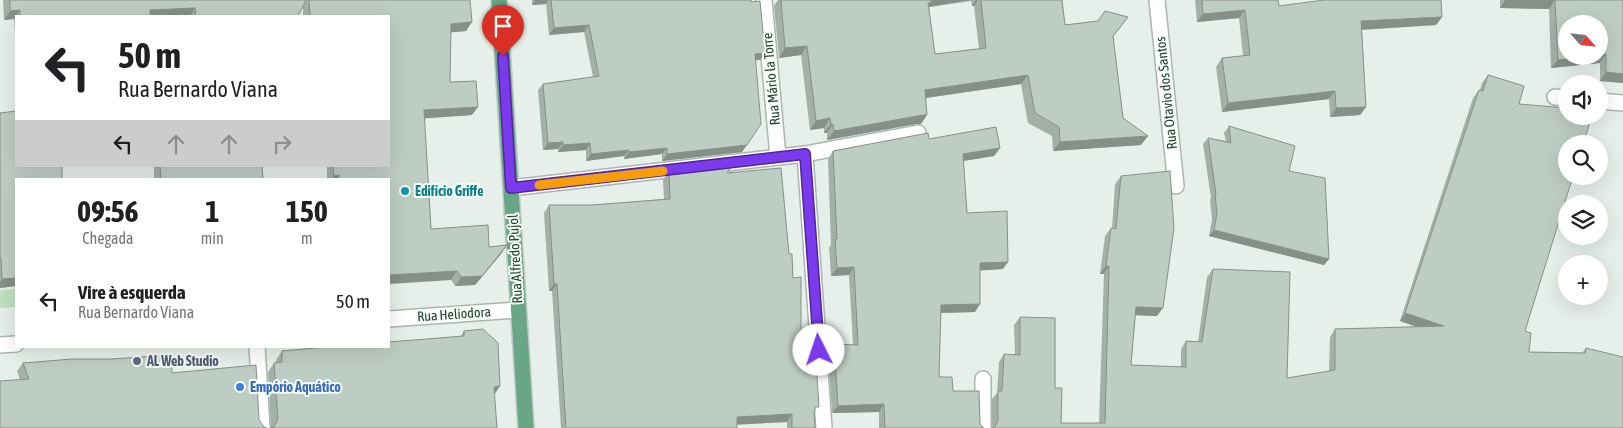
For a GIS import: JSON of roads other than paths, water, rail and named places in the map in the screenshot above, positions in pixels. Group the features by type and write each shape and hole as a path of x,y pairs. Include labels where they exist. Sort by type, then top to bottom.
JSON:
{"main road":[{"name":"Rua Alfredo Pujol","path":"499,0 526,428"}],"street":[{"name":"Rua Mário la Torre","path":"764,0 778,157"},
{"name":"Rua Otavio dos Santos","path":"1157,0 1176,186"},
{"path":"1608,102 1623,103"},
{"path":"511,188 805,154 918,133"},
{"path":"805,154 824,428"},
{"name":"Rua Heliodora","path":"390,318 518,310"},
{"path":"0,345 15,344"},
{"path":"257,348 262,428"},
{"path":"983,378 983,428"}],"place":[{"name":"Edifício Griffe","path":"405,191"},
{"name":"AL Web Studio","path":"137,361"},
{"name":"Empório Aquático","path":"240,387"}]}
